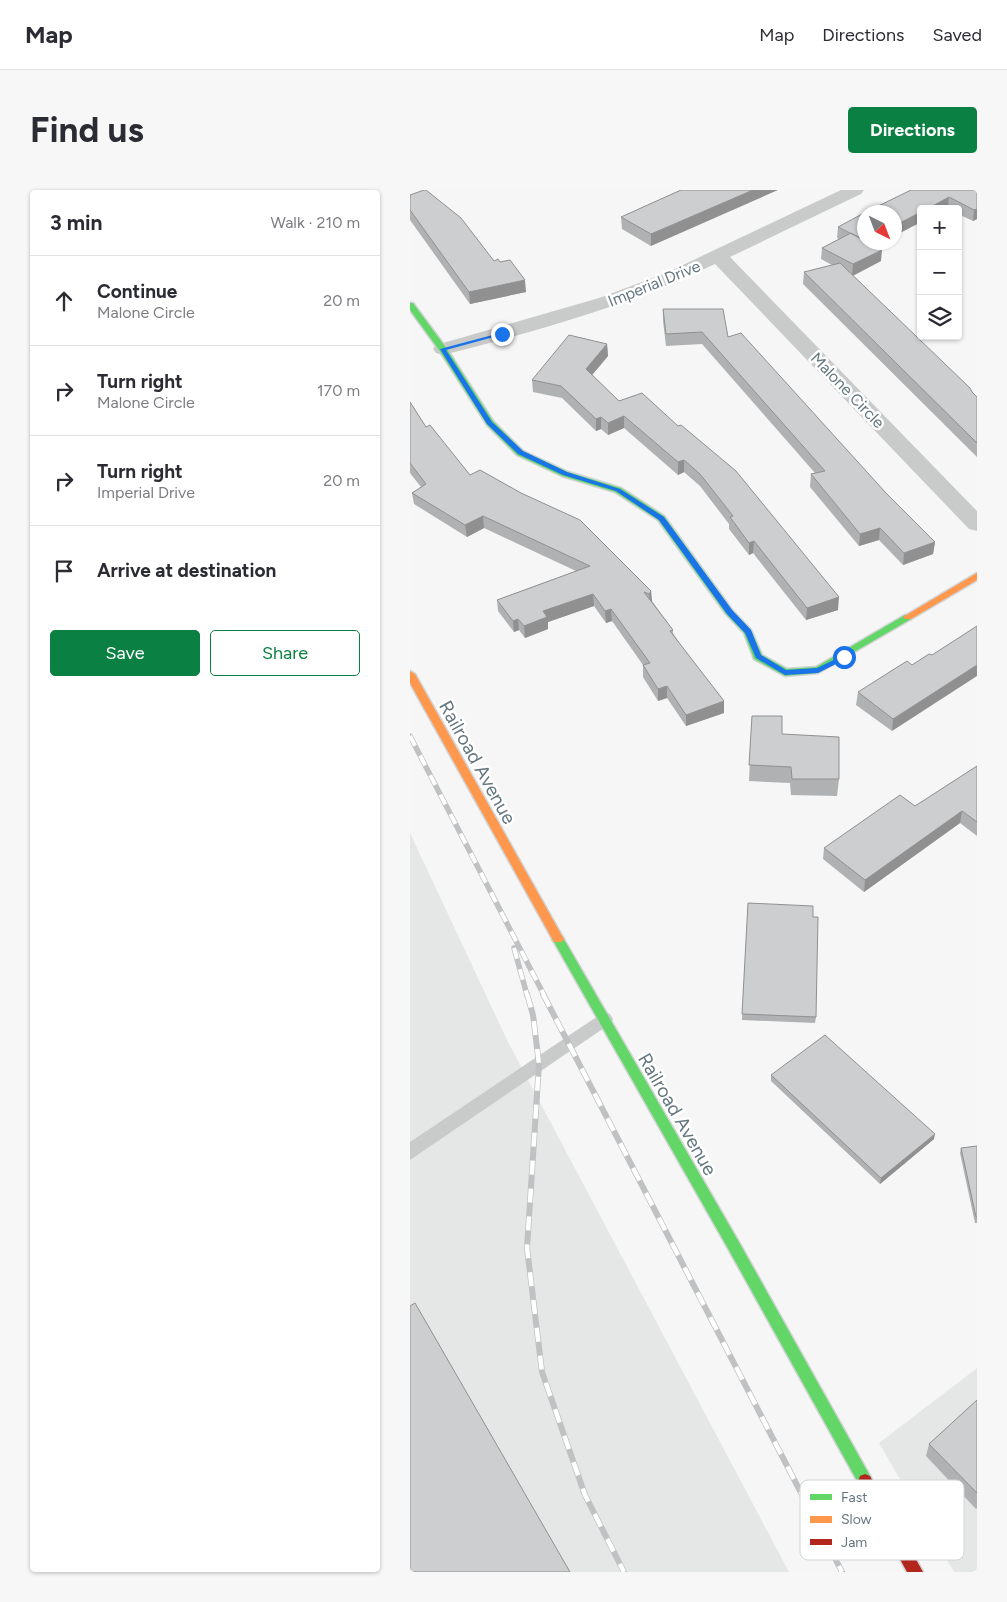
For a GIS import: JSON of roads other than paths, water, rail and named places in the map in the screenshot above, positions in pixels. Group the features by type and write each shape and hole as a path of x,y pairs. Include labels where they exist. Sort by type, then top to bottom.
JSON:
{"street":[{"name":"Imperial Drive","path":"443,349 606,302 673,277 855,190"},
{"name":"Malone Circle","path":"718,256 977,524"},
{"path":"410,305 443,349 490,423 520,453 565,474 618,490 661,518 729,612 748,632 758,657 785,673 818,670 977,576"},
{"name":"Railroad Avenue","path":"410,674 864,1480"},
{"name":"Railroad Avenue","path":"908,1560 915,1572"}],"lane":[{"path":"410,1152 604,1019"}],"railway":[{"path":"410,736 544,995"},
{"path":"514,948 527,995"},
{"path":"527,994 533,1015 539,1064 527,1248 542,1372 585,1495 624,1572"},
{"path":"543,994 800,1491"},
{"path":"836,1560 842,1572"}]}
